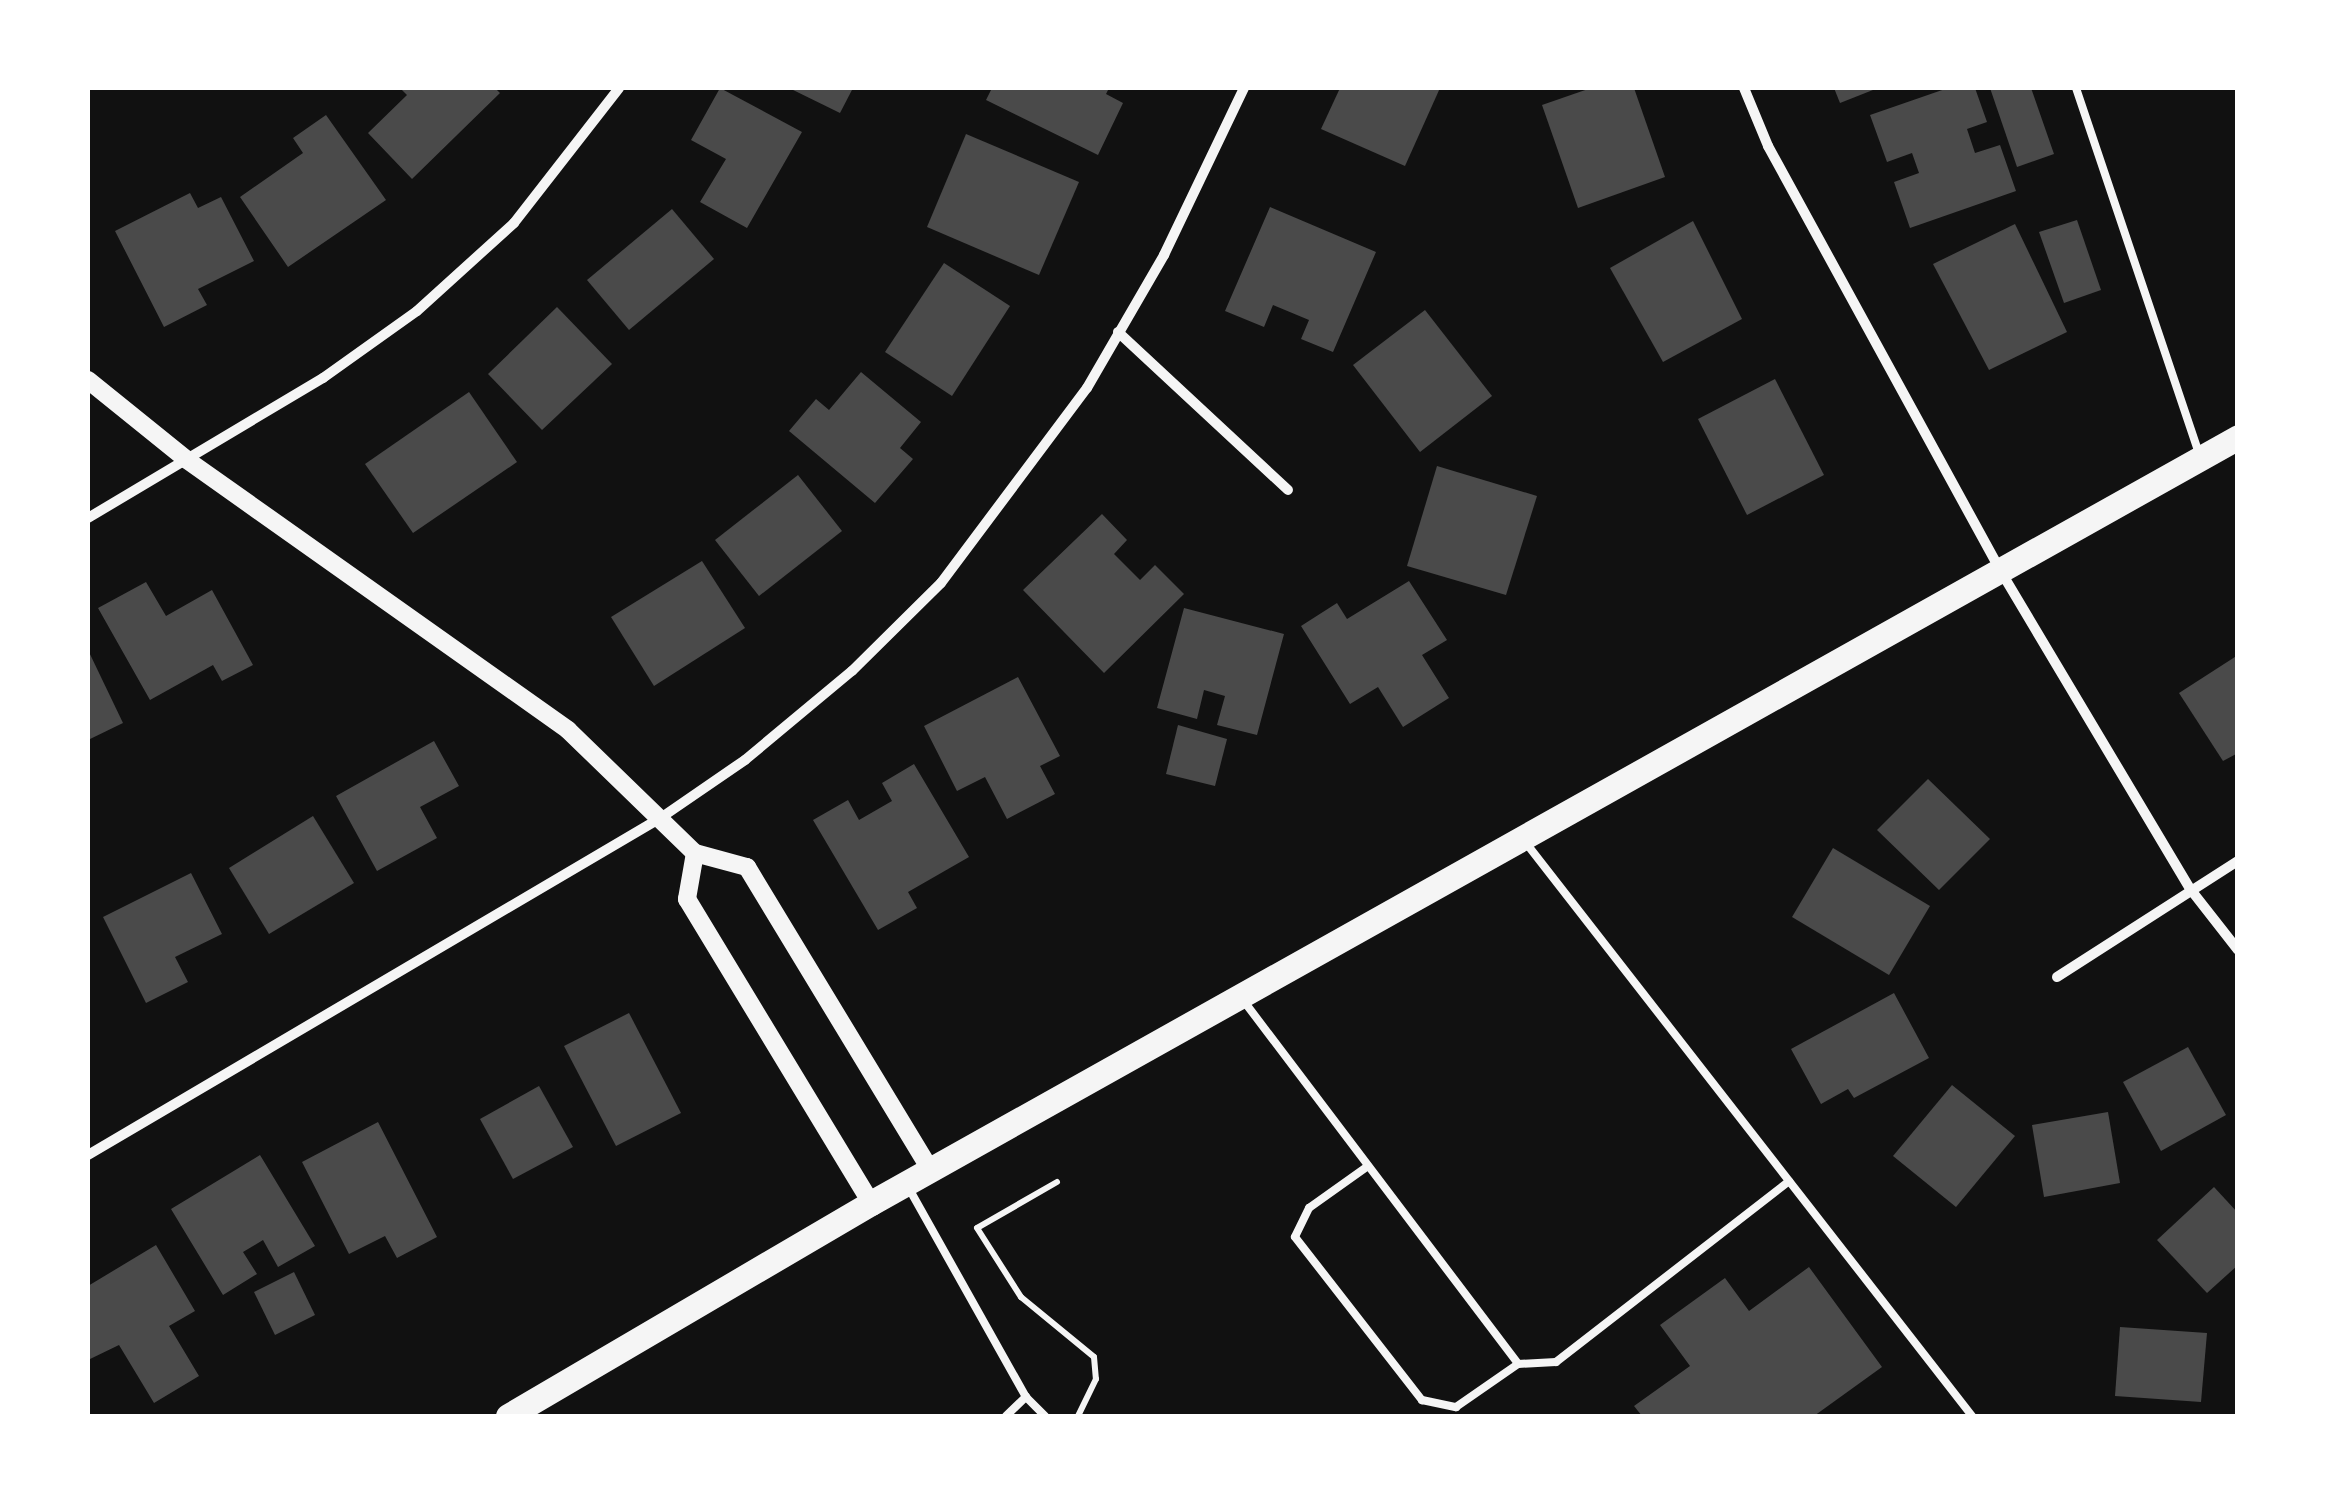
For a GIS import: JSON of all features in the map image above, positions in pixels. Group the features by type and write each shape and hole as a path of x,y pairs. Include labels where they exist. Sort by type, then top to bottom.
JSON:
{"main road":[{"path":"508,1416 931,1170 2238,436"}],"street":[{"path":"88,518 323,378 417,310 514,223 619,88"},
{"path":"88,1155 662,816 744,760 852,671 940,583 1024,480 1164,255 1244,88"},
{"path":"1744,88 1768,146 2000,570 2192,890 2238,950"},
{"path":"1118,332 1288,490"},
{"path":"88,380 188,460 491,671 568,730 662,816 695,852 748,867 931,1170"},
{"path":"695,852 687,899 871,1204"},
{"path":"2057,977 2238,861"}],"lane":[{"path":"2076,88 2200,458"},
{"path":"1524,839 1972,1416"},
{"path":"1242,998 1518,1364"},
{"path":"1368,1166 1310,1208 1296,1236 1422,1400 1456,1407 1518,1364 1556,1362 1790,1181"},
{"path":"907,1184 1026,1398 1046,1416"},
{"path":"1006,1416 1026,1398"}],"path":[{"path":"1057,1182 978,1228 1021,1297 1094,1356 1096,1379 1078,1416"}],"building":[{"path":"400,88 495,88 500,93 412,179 368,133 407,95"},
{"path":"720,88 802,132 747,228 700,202 726,159 691,140"},
{"path":"789,88 853,88 840,113"},
{"path":"992,88 1109,88 1106,94 1123,103 1098,155 986,100"},
{"path":"1340,88 1440,88 1405,166 1321,129"},
{"path":"1591,88 1634,88 1665,177 1578,208 1542,105"},
{"path":"1834,88 1878,88 1840,103"},
{"path":"1948,88 1975,88 1987,122 1967,129 1975,153 2000,145 2016,191 1910,228 1894,182 1919,173 1912,153 1887,162 1870,115"},
{"path":"1990,88 2031,88 2054,154 2017,167"},
{"path":"326,115 386,200 288,267 240,197 303,153 293,138"},
{"path":"966,134 1079,182 1039,275 927,227"},
{"path":"190,193 198,208 221,197 254,261 198,289 207,305 164,327 115,231"},
{"path":"1270,207 1376,252 1333,352 1301,339 1309,320 1273,305 1264,327 1225,311"},
{"path":"672,209 714,259 629,330 587,280"},
{"path":"2077,220 2101,290 2064,303 2039,232"},
{"path":"1693,221 1742,319 1663,362 1610,268"},
{"path":"2015,224 2067,332 1989,370 1933,264"},
{"path":"944,263 1010,306 952,396 885,352"},
{"path":"557,307 612,364 542,430 488,374"},
{"path":"1425,310 1492,396 1420,452 1353,365"},
{"path":"861,372 921,422 900,448 913,459 875,503 789,431 816,399 829,410"},
{"path":"1775,379 1824,475 1747,515 1698,419"},
{"path":"469,392 517,462 413,533 365,464"},
{"path":"1437,466 1537,496 1506,595 1407,566"},
{"path":"798,475 842,531 759,596 715,540"},
{"path":"1102,514 1127,540 1114,554 1140,580 1155,565 1184,594 1104,673 1023,590"},
{"path":"702,561 745,628 654,686 611,617"},
{"path":"1409,581 1447,640 1422,655 1449,698 1403,727 1378,687 1350,704 1301,626 1337,603 1347,619"},
{"path":"146,582 166,616 212,590 253,665 222,681 213,665 150,700 98,608"},
{"path":"1184,608 1284,634 1257,735 1217,725 1225,696 1204,690 1197,719 1157,708"},
{"path":"88,650 123,723 88,740"},
{"path":"2238,655 2238,753 2223,761 2179,693"},
{"path":"1018,677 1060,756 1040,766 1055,794 1007,819 985,777 957,791 924,726"},
{"path":"1178,725 1227,739 1215,786 1166,774"},
{"path":"434,741 459,786 420,807 437,838 377,871 336,796"},
{"path":"914,764 969,857 908,892 917,908 878,930 813,820 848,800 859,820 892,801 882,783"},
{"path":"1928,779 1990,839 1939,890 1877,830"},
{"path":"313,816 354,883 269,934 229,868"},
{"path":"1833,848 1930,906 1889,975 1792,917"},
{"path":"191,873 222,934 175,957 188,982 146,1003 103,917"},
{"path":"1894,993 1929,1058 1854,1098 1848,1089 1821,1104 1791,1049"},
{"path":"629,1013 681,1113 616,1146 564,1046"},
{"path":"2188,1047 2226,1115 2161,1151 2123,1082"},
{"path":"1952,1085 2015,1136 1956,1207 1893,1156"},
{"path":"539,1086 573,1147 513,1179 480,1119"},
{"path":"2108,1112 2120,1183 2044,1197 2032,1125"},
{"path":"378,1122 437,1237 397,1258 385,1236 349,1254 302,1162"},
{"path":"260,1155 315,1246 278,1267 263,1240 243,1252 257,1274 223,1295 171,1209"},
{"path":"2214,1187 2238,1213 2238,1265 2207,1293 2157,1240"},
{"path":"156,1245 195,1311 169,1326 199,1376 154,1403 119,1345 88,1360 88,1286"},
{"path":"1809,1267 1882,1367 1814,1416 1642,1416 1634,1406 1690,1366 1660,1325 1725,1278 1749,1311"},
{"path":"294,1272 315,1315 275,1335 254,1292"},
{"path":"2120,1327 2207,1333 2201,1402 2115,1396"}]}
